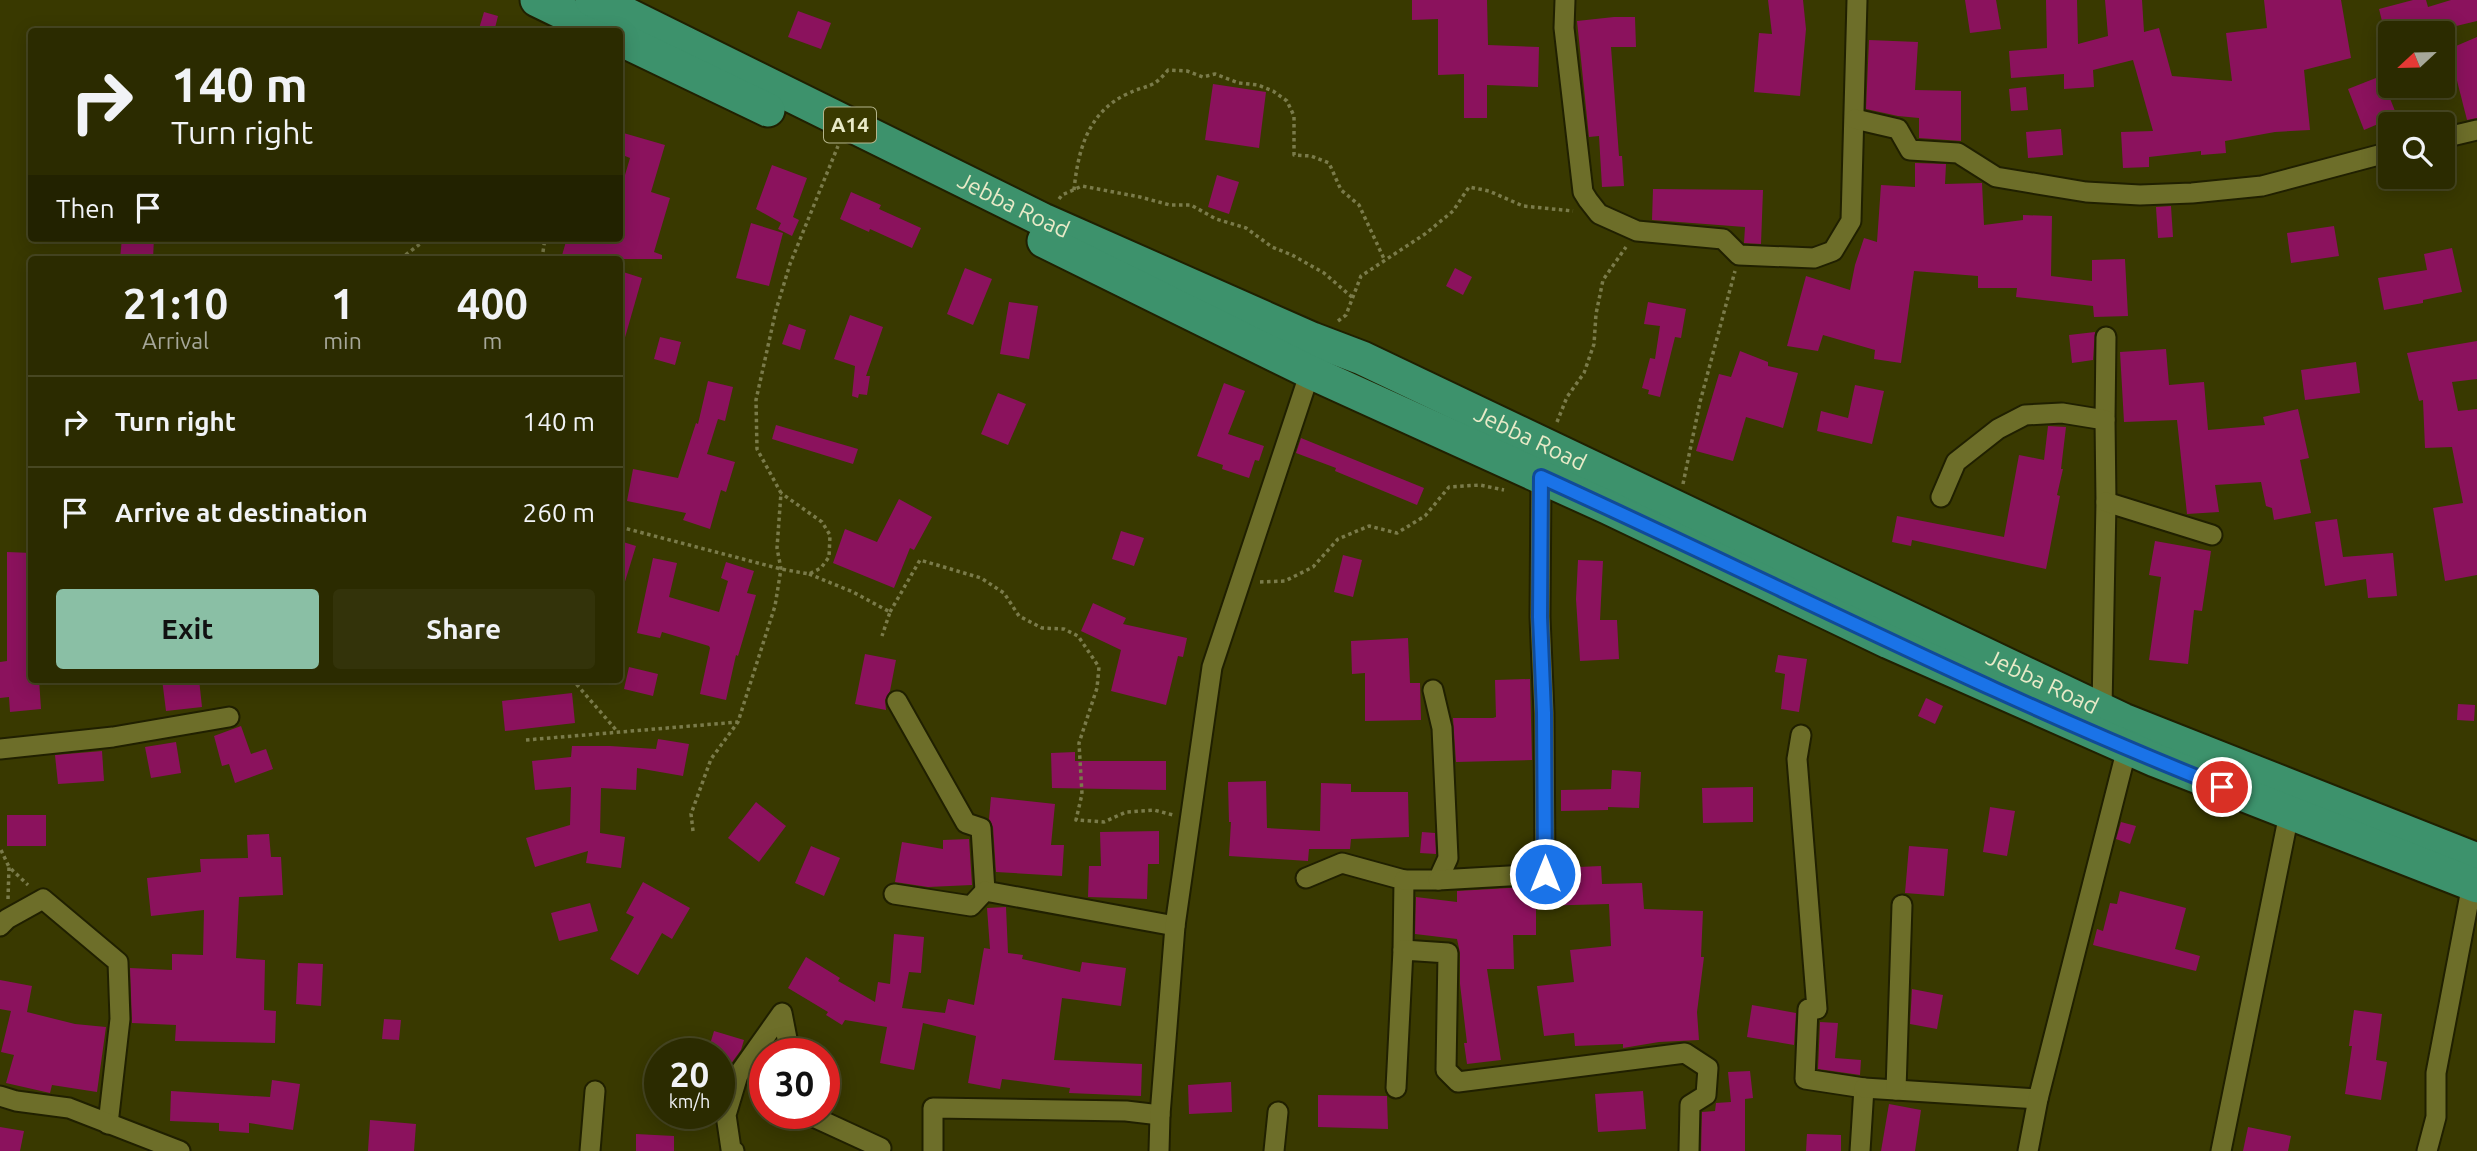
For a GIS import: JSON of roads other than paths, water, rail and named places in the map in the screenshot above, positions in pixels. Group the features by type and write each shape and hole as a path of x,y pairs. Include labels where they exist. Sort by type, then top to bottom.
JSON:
{"highway":[{"path":"537,0 595,28"},
{"name":"Jebba Road","path":"592,0 626,14 1044,220 1312,339 1362,358 1545,476"},
{"name":"Jebba Road","path":"623,40 976,207 1310,372 1545,476 1669,503 2135,725 2475,877"},
{"path":"1545,476 1889,642 2127,748 2289,814 2475,877"}],"street":[{"path":"1565,0 1563,28 1583,192 1600,214 1637,231 1723,239 1739,255 1814,258 1833,251 1851,221 1857,0"},
{"path":"1855,119 1898,129 1910,149 1958,153 1996,177 2086,192 2140,195 2262,186 2378,155"},
{"path":"2455,135 2477,130"},
{"path":"2102,708 2106,337"},
{"path":"1159,1151 1175,926 1212,667 1310,372"},
{"path":"1941,497 1956,462 1998,429 2025,415 2062,413 2105,420"},
{"path":"1306,878 1342,863 1404,880 1545,874 1544,713 1540,617 1545,476"},
{"path":"2106,502 2213,535"},
{"path":"1433,690 1442,728 1448,858 1438,880"},
{"path":"894,894 971,906 985,891 981,828 966,823 897,701"},
{"path":"0,749 113,737 229,717"},
{"path":"1801,735 1797,759 1817,1009 1808,1009 1805,1079 1864,1088 2038,1099"},
{"path":"2028,1151 2038,1099 2127,748"},
{"path":"2221,1151 2289,814"},
{"path":"2427,1151 2435,1117 2436,1073 2475,877"},
{"path":"1396,1088 1404,880"},
{"path":"985,891 1175,926"},
{"path":"4,922 43,899 118,961 120,1019 108,1124"},
{"path":"1896,1090 1902,905"},
{"path":"1403,950 1448,953 1446,1070 1458,1083 1685,1053 1708,1068 1706,1096 1690,1105 1689,1151"},
{"path":"764,1038 782,1013 787,1038"},
{"path":"732,1150 726,1115 738,1075 749,1060"},
{"path":"1860,1151 1864,1088"},
{"path":"590,1151 595,1091"},
{"path":"0,1096 16,1101 69,1108 180,1151"},
{"path":"933,1151 933,1108 1126,1111 1160,1115"},
{"path":"1274,1151 1278,1112"},
{"path":"840,1129 881,1148"}]}
